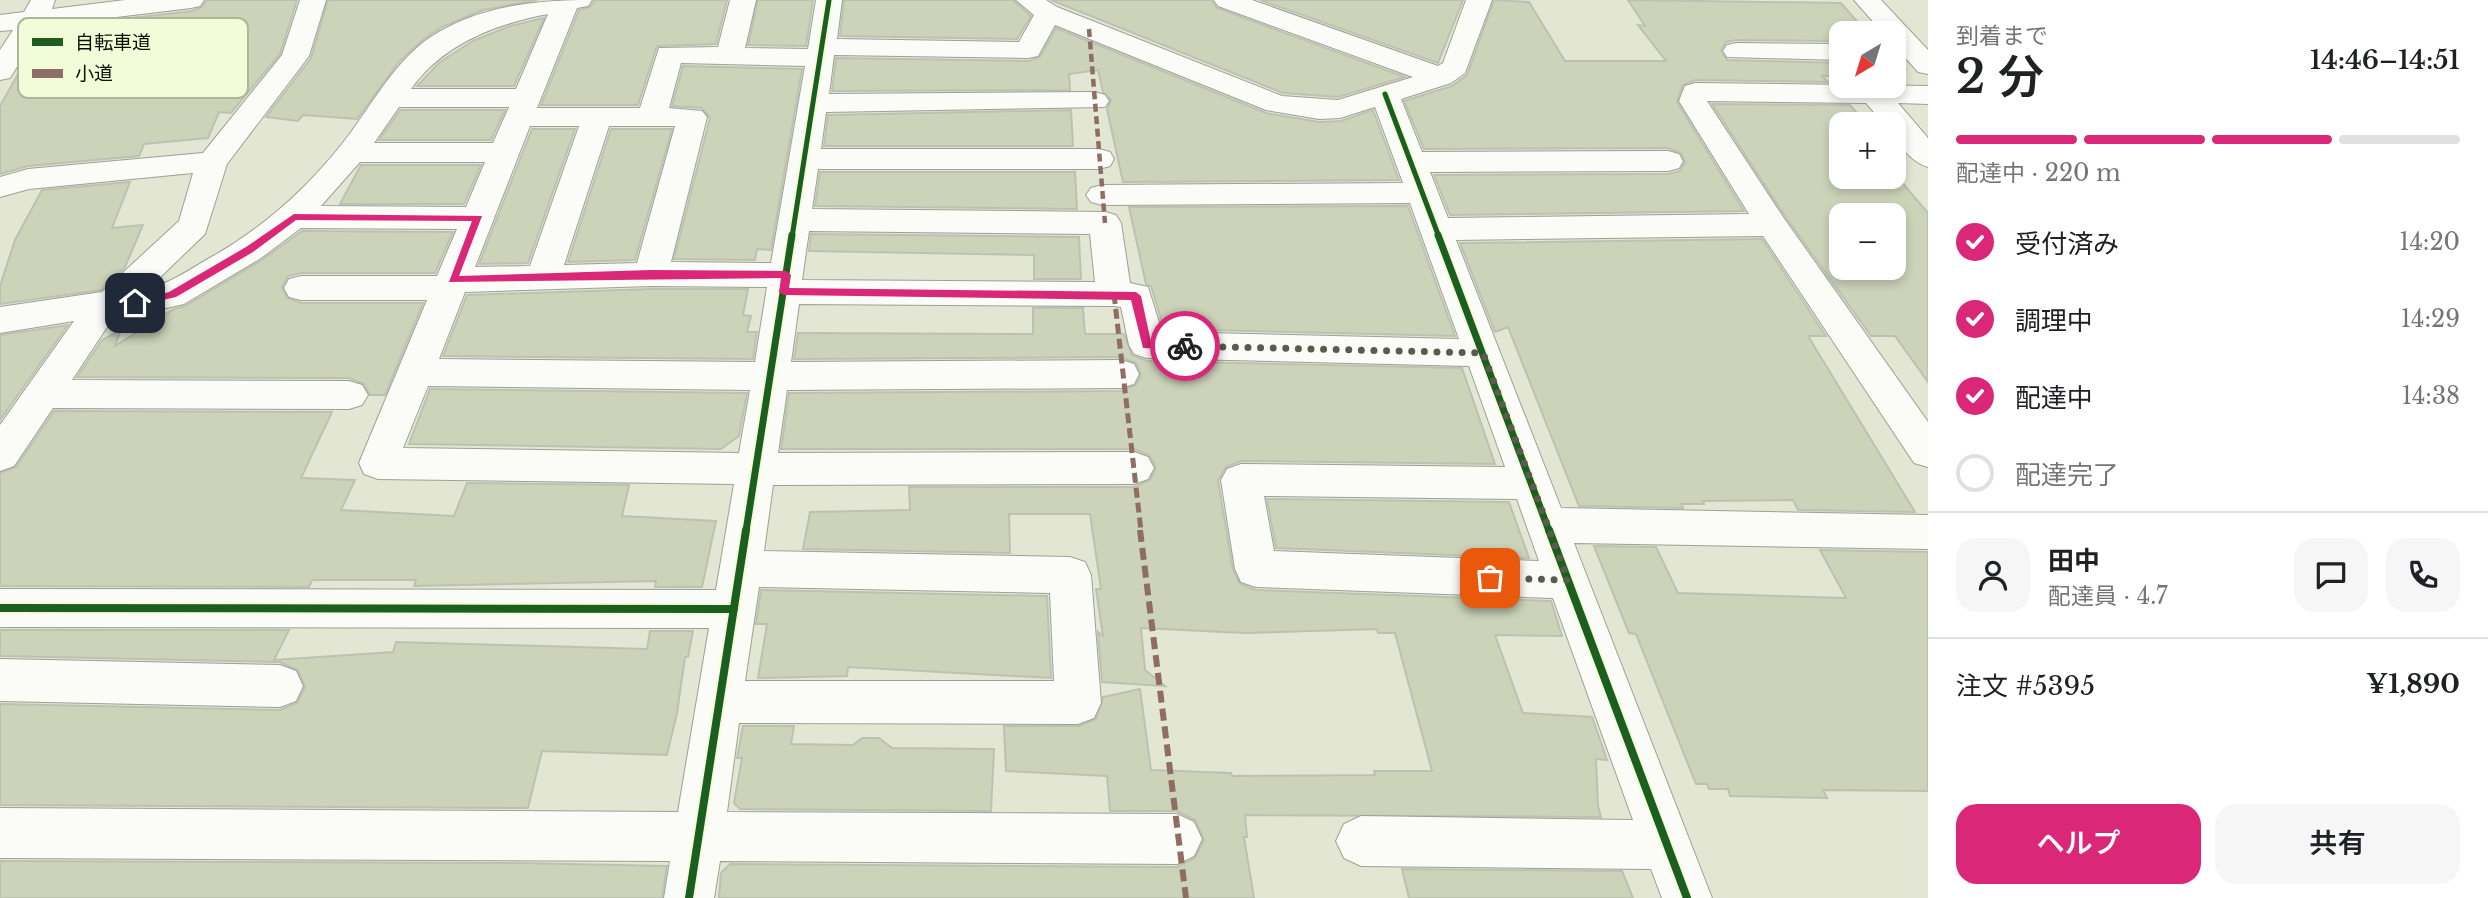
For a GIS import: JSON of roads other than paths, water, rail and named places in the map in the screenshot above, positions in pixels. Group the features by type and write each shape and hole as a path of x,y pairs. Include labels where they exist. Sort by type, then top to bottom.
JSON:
{"street":[{"path":"0,23 39,10 191,0"},
{"path":"0,455 95,318 194,226 212,162 295,56 313,0"},
{"path":"730,55 743,0"},
{"path":"690,898 829,0"},
{"path":"1227,0 1441,77"},
{"path":"652,117 669,54 1028,50 1038,6 1276,104 1319,110 1340,109 1441,77 1455,67 1479,0"},
{"path":"1867,0 1912,57"},
{"path":"0,320 110,303 135,303 172,295 249,250 294,217 352,152 411,69 435,47 464,30 524,9 571,1"},
{"path":"571,1 524,107 378,463 756,469 1134,468"},
{"path":"0,72 18,43"},
{"path":"1737,51 1829,52"},
{"path":"1829,93 1695,92 1693,101 1772,225 1928,452"},
{"path":"1385,94 1687,898"},
{"path":"1906,95 1928,95"},
{"path":"391,98 524,107 597,117 692,117 651,274"},
{"path":"1877,98 1928,157"},
{"path":"813,103 1095,101"},
{"path":"544,276 597,117"},
{"path":"352,152 505,153"},
{"path":"804,159 1099,159"},
{"path":"1422,195 1668,161"},
{"path":"0,187 28,179 212,162"},
{"path":"1102,195 1422,195 1772,225"},
{"path":"294,217 478,218"},
{"path":"794,220 1105,223 1114,294"},
{"path":"301,288 451,284 544,276 651,274 785,283 1114,294 1136,296 1147,345 1483,353"},
{"path":"414,372 770,376 1121,374"},
{"path":"44,394 349,395"},
{"path":"1532,483 1241,480 1256,569 1568,580"},
{"path":"1547,525 1928,532"},
{"path":"0,608 738,589 1070,575 1078,703 720,702"},
{"path":"0,680 280,686"},
{"path":"0,834 1178,839"},
{"path":"1361,841 1667,845"}]}
